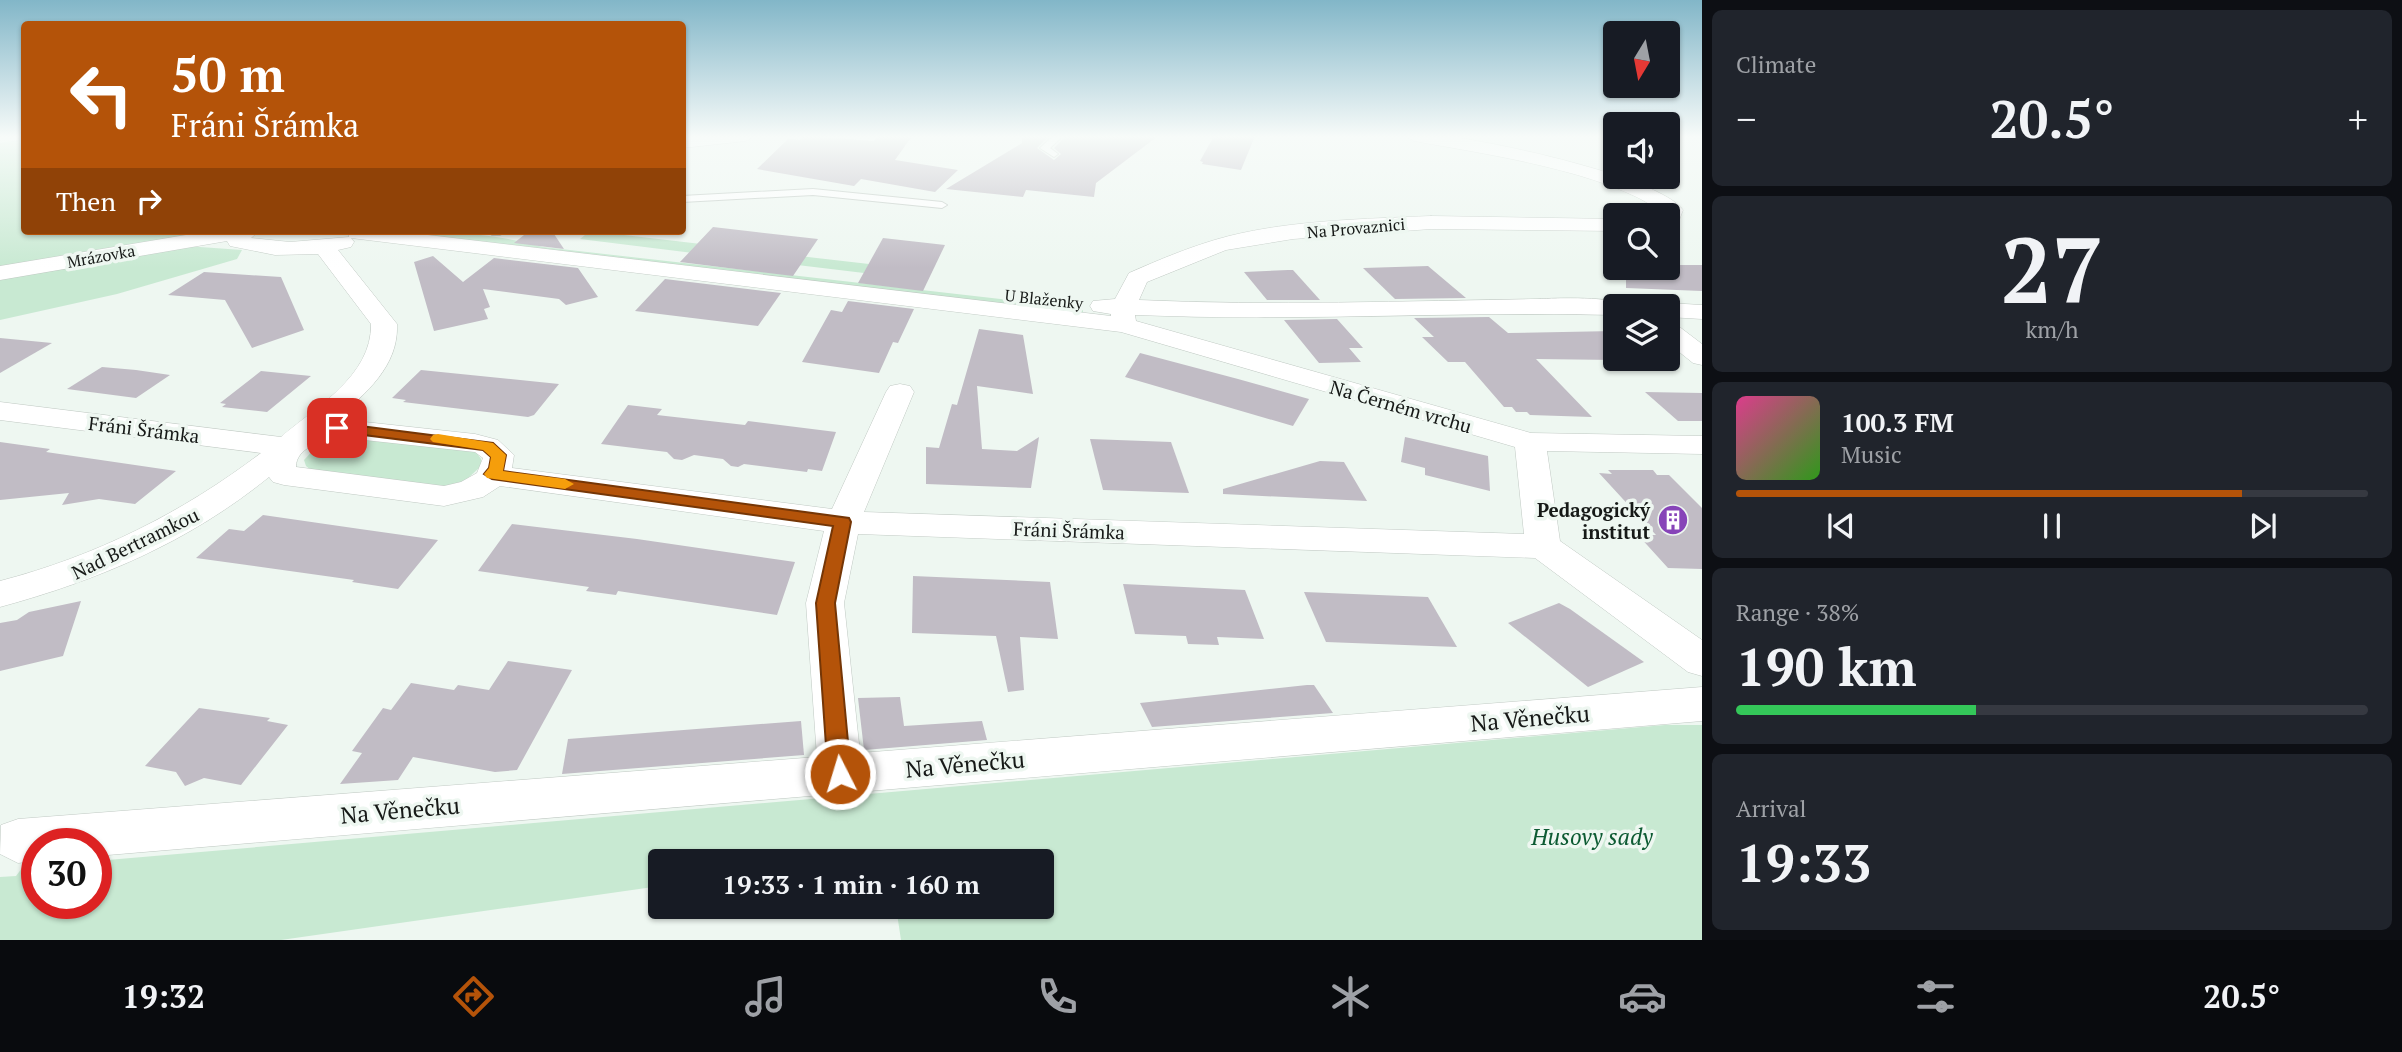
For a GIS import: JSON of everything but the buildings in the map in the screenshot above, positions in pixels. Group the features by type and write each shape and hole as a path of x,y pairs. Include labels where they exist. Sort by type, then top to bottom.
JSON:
{"street":[{"path":"1607,180 1666,203"},
{"name":"Na Provaznici","path":"1123,316 1137,278 1179,259 1246,239 1441,220 1603,225"},
{"name":"Mrázovka","path":"0,273 223,235"},
{"path":"242,235 238,240 248,244 324,247 344,242 354,235"},
{"name":"U Blaženky","path":"385,235 1123,316 1213,311 1544,306 1603,308"},
{"name":"U Blaženky","path":"516,235 898,283 1123,316"},
{"name":"Nad Bertramkou","path":"0,594 70,575 145,543 208,508 289,447 363,378 375,364 385,341 384,324 324,247"},
{"path":"1680,311 1702,312"},
{"name":"Na Černém vrchu","path":"1123,316 1530,442 1702,445"},
{"path":"1680,340 1702,357"},
{"path":"840,774 825,603 843,522 900,393"},
{"name":"Fráni Šrámka","path":"0,411 289,447"},
{"path":"337,428 475,443 487,446 499,455 497,468 482,485 471,490 433,497 284,475 279,469 280,459 289,447 314,433 337,428"},
{"path":"1530,442 1543,546 1702,661"},
{"name":"Fráni Šrámka","path":"492,474 843,522 1543,546"},
{"name":"Na Věnečku","path":"18,841 1702,704"}],"lane":[{"path":"686,199 813,192 943,205"}],"green space":[{"path":"0,180 21,180 21,235 198,235 0,268"},
{"path":"409,235 480,235 543,247 1063,306 1083,310 1083,313"},
{"path":"585,235 624,235 701,244 693,253 580,239"},
{"path":"186,246 242,250 237,259 117,294 0,320 0,273"},
{"path":"747,250 869,264 864,273 740,258"},
{"path":"341,436 467,449 477,453 481,466 465,481 439,489 313,472 306,466 304,460 318,445"},
{"name":"Husovy sady","path":"1665,725 1702,725 1702,940 901,940 898,919 1054,919 1054,849 648,849 648,888 281,940 0,940 0,877 16,876 21,869 21,919 112,919 112,860"}],"slow traffic":[{"path":"438,439 487,446 499,455 497,468 492,474 565,484"}],"place":[{"name":"Pedagogický institut","path":"1673,520"}],"route":[{"path":"337,428 487,446 499,455 497,468 492,474 843,522 825,603 840,774"}]}
